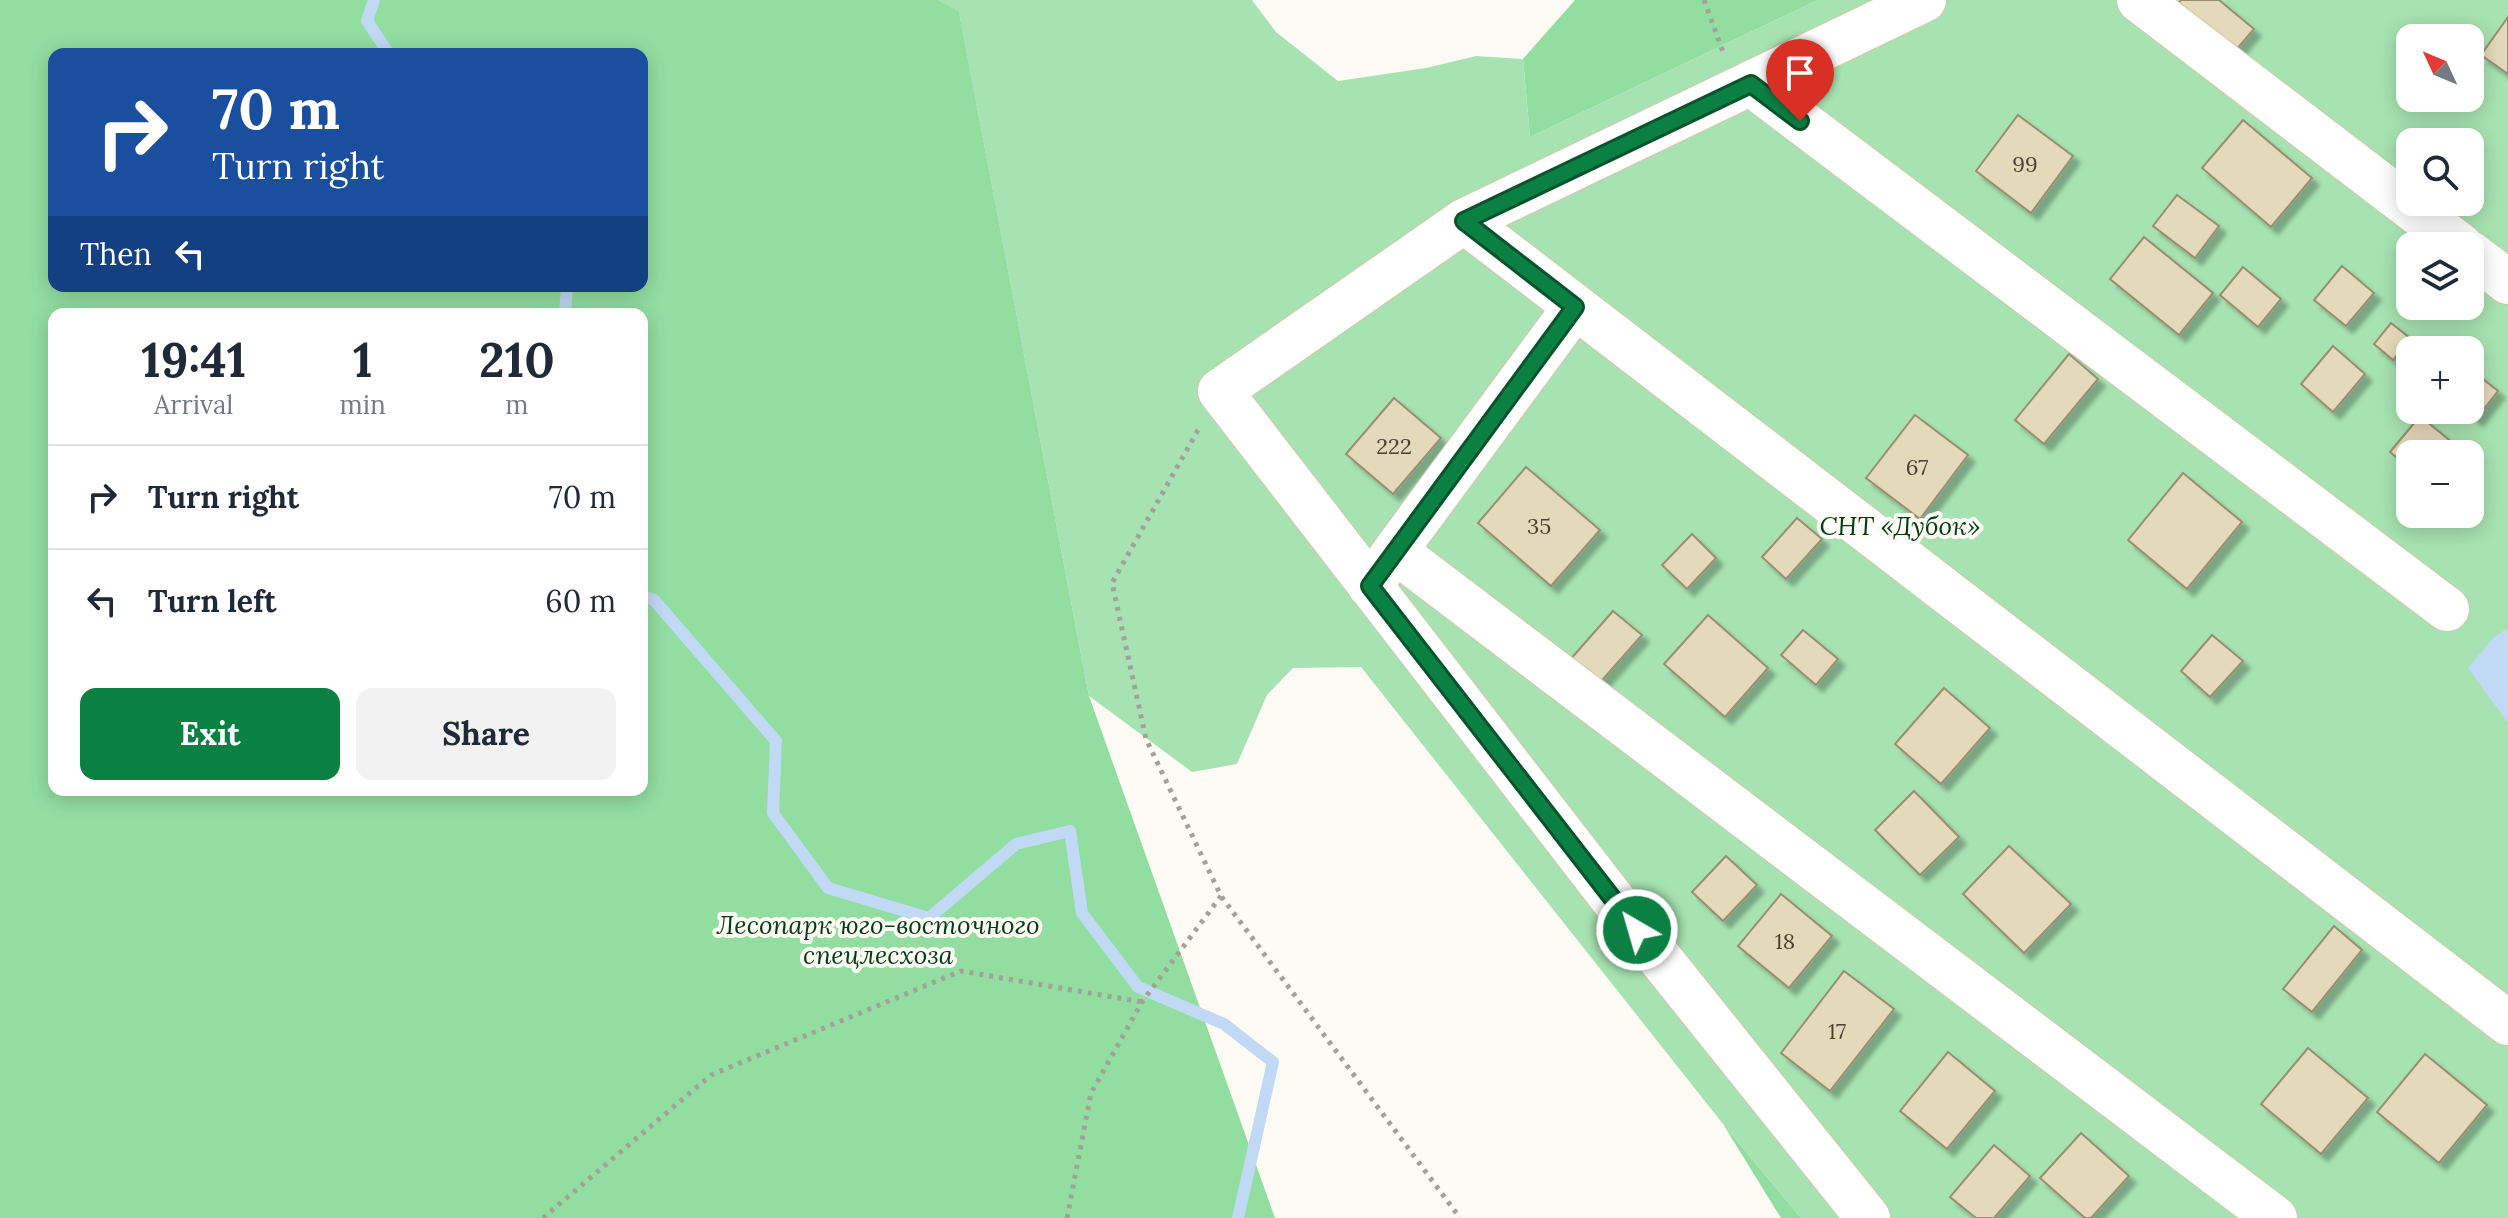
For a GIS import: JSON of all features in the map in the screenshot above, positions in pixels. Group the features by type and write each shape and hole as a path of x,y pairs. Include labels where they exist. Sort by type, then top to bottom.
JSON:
{"lane":[{"path":"1868,1218 1618,906 1383,569 1220,391 1464,221 1924,0"},
{"path":"2139,0 2443,232"},
{"path":"1744,87 2447,609"},
{"path":"1464,221 2508,1023"},
{"path":"2484,264 2508,282"},
{"path":"1383,569 1575,307"},
{"path":"1383,569 2275,1218"}],"path":[{"path":"1704,0 1744,87"},
{"path":"1220,391 1112,583 1146,739 1221,896 1460,1218"},
{"path":"1067,1218 1091,1093 1142,1002 1221,896"},
{"path":"543,1218 711,1075 961,971 1142,1002"}],"green space":[{"name":"Лесопарк юго-восточного спецлесхоза","path":"0,0 938,0 959,12 1089,696 1275,1218 0,1218"},
{"name":"СНТ «Дубок»","path":"938,0 1252,0 1276,32 1338,81 1426,68 1476,56 1523,59 1530,137 1818,0 2508,0 2508,1218 1801,1218 1361,667 1293,668 1267,695 1237,764 1192,772 1089,696 959,13"},
{"path":"1575,0 1818,0 1530,137 1523,59"},
{"path":"1723,1124 1801,1218 1781,1218"}],"water":[{"path":"2508,628 2508,723 2468,668 2494,637"}],"building":[{"path":"2181,0 2219,0 2254,29 2230,57 2173,11"},
{"path":"2508,17 2508,74 2484,57 2484,51"},
{"path":"2018,115 2073,156 2031,213 1976,171"},
{"path":"2243,120 2312,178 2271,227 2202,168"},
{"path":"2177,195 2219,226 2195,258 2153,226"},
{"path":"2144,237 2213,293 2179,335 2110,279"},
{"path":"2342,266 2374,293 2346,326 2314,300"},
{"path":"2243,267 2281,299 2258,327 2220,295"},
{"path":"2391,323 2407,336 2396,336 2396,356 2393,360 2374,344"},
{"path":"2333,346 2365,374 2333,412 2301,384"},
{"path":"2069,354 2098,379 2044,444 2015,420"},
{"path":"2484,380 2498,391 2484,409"},
{"path":"1394,398 1441,438 1393,494 1346,454"},
{"path":"1915,415 1968,455 1920,519 1866,478"},
{"path":"2413,424 2430,424 2449,440 2400,440"},
{"path":"1526,467 1600,530 1551,586 1478,523"},
{"path":"2183,473 2242,522 2187,589 2128,540"},
{"path":"1797,518 1822,539 1786,579 1762,557"},
{"path":"1692,534 1716,558 1687,589 1662,565"},
{"path":"1613,611 1642,635 1597,686 1569,661"},
{"path":"1708,615 1768,668 1725,717 1664,664"},
{"path":"1803,630 1838,659 1816,685 1781,655"},
{"path":"2212,635 2243,661 2210,697 2181,671"},
{"path":"1944,688 1990,728 1941,784 1895,744"},
{"path":"1914,791 1959,837 1920,875 1875,830"},
{"path":"2009,846 2071,904 2024,953 1963,894"},
{"path":"1726,856 1757,885 1723,921 1692,892"},
{"path":"1781,894 1832,936 1789,988 1738,946"},
{"path":"2334,926 2362,950 2312,1012 2283,989"},
{"path":"1844,971 1894,1009 1830,1091 1781,1053"},
{"path":"2308,1048 2368,1098 2321,1154 2261,1104"},
{"path":"1948,1052 1995,1091 1947,1149 1900,1111"},
{"path":"2425,1054 2487,1105 2439,1163 2377,1112"},
{"path":"2081,1133 2129,1176 2091,1218 2085,1218 2040,1178"},
{"path":"1994,1145 2030,1176 1994,1218 1976,1218 1950,1197"}],"waterway":[{"path":"374,0 367,21 385,48"},
{"path":"565,308 567,292"},
{"path":"648,598 654,600 776,741 773,813 828,888 929,918 1016,844 1070,831 1082,913 1138,987 1224,1024 1273,1062 1238,1218"}],"route":[{"path":"1637,930 1370,586 1575,307 1464,221 1751,84 1800,121"}]}
